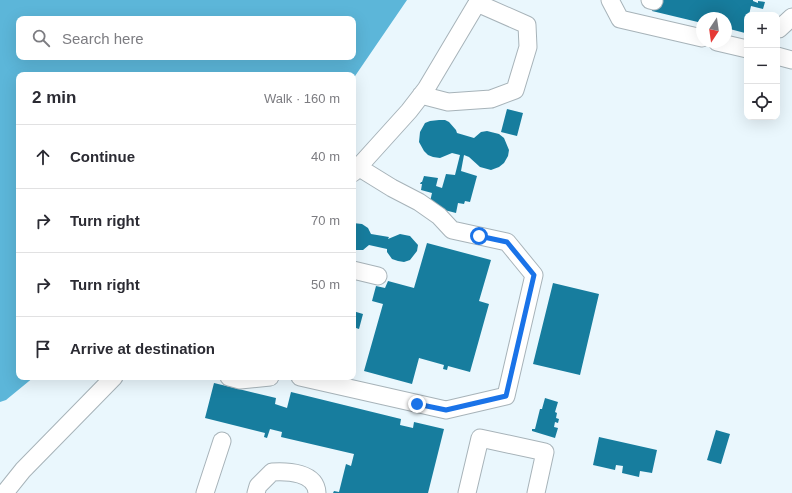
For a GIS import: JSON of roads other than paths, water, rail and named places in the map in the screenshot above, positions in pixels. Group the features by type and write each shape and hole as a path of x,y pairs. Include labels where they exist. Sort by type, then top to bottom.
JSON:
{"lane":[{"path":"610,0 620,19 696,37"},
{"path":"313,380 446,410 506,396 534,275 507,242 452,230 439,216 419,202 356,170 409,111 421,95 426,89 478,2 527,25 528,47 515,90 491,98 448,102 421,95"},
{"path":"780,28 792,17"},
{"path":"732,46 744,48"},
{"path":"780,57 792,60"},
{"path":"356,271 378,276"},
{"path":"5,493 23,470 111,380"},
{"path":"467,493 480,438 545,452 536,493"},
{"path":"205,493 222,441"},
{"path":"256,493 258,486 272,472 286,471 302,475 312,482 317,493"}],"water":[{"path":"0,0 407,0 356,75 356,72 16,72 16,380 30,380 6,400 0,402"}]}
